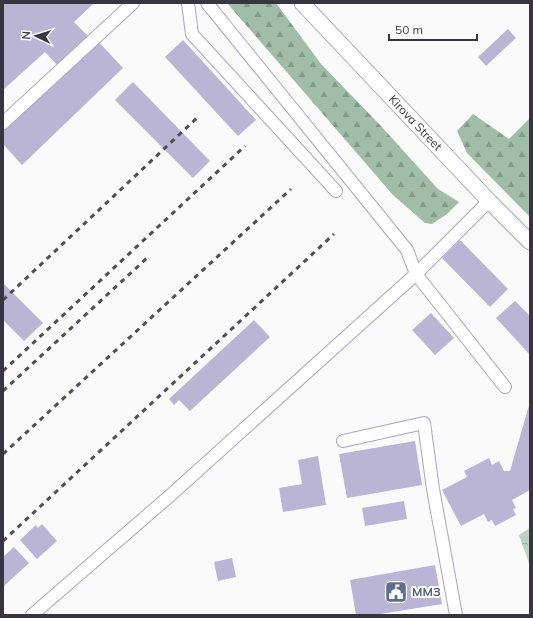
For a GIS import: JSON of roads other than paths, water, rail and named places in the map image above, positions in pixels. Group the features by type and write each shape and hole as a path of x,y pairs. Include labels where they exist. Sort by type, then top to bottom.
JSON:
{"main road":[{"name":"Kirova Street","path":"302,3 489,201 530,242"}],"lane":[{"path":"3,123 133,3"},
{"path":"188,3 192,34 336,191"},
{"path":"208,3 407,250 416,274 505,387"},
{"path":"32,615 173,493 416,274 489,201"},
{"path":"343,441 424,423 432,490 456,615"}],"railway":[{"path":"3,300 198,117"},
{"path":"3,371 245,146"},
{"path":"3,454 291,189"},
{"path":"3,541 334,234"},
{"path":"3,391 147,258"}],"place":[{"name":"ММЗ","path":"396,592"}]}
